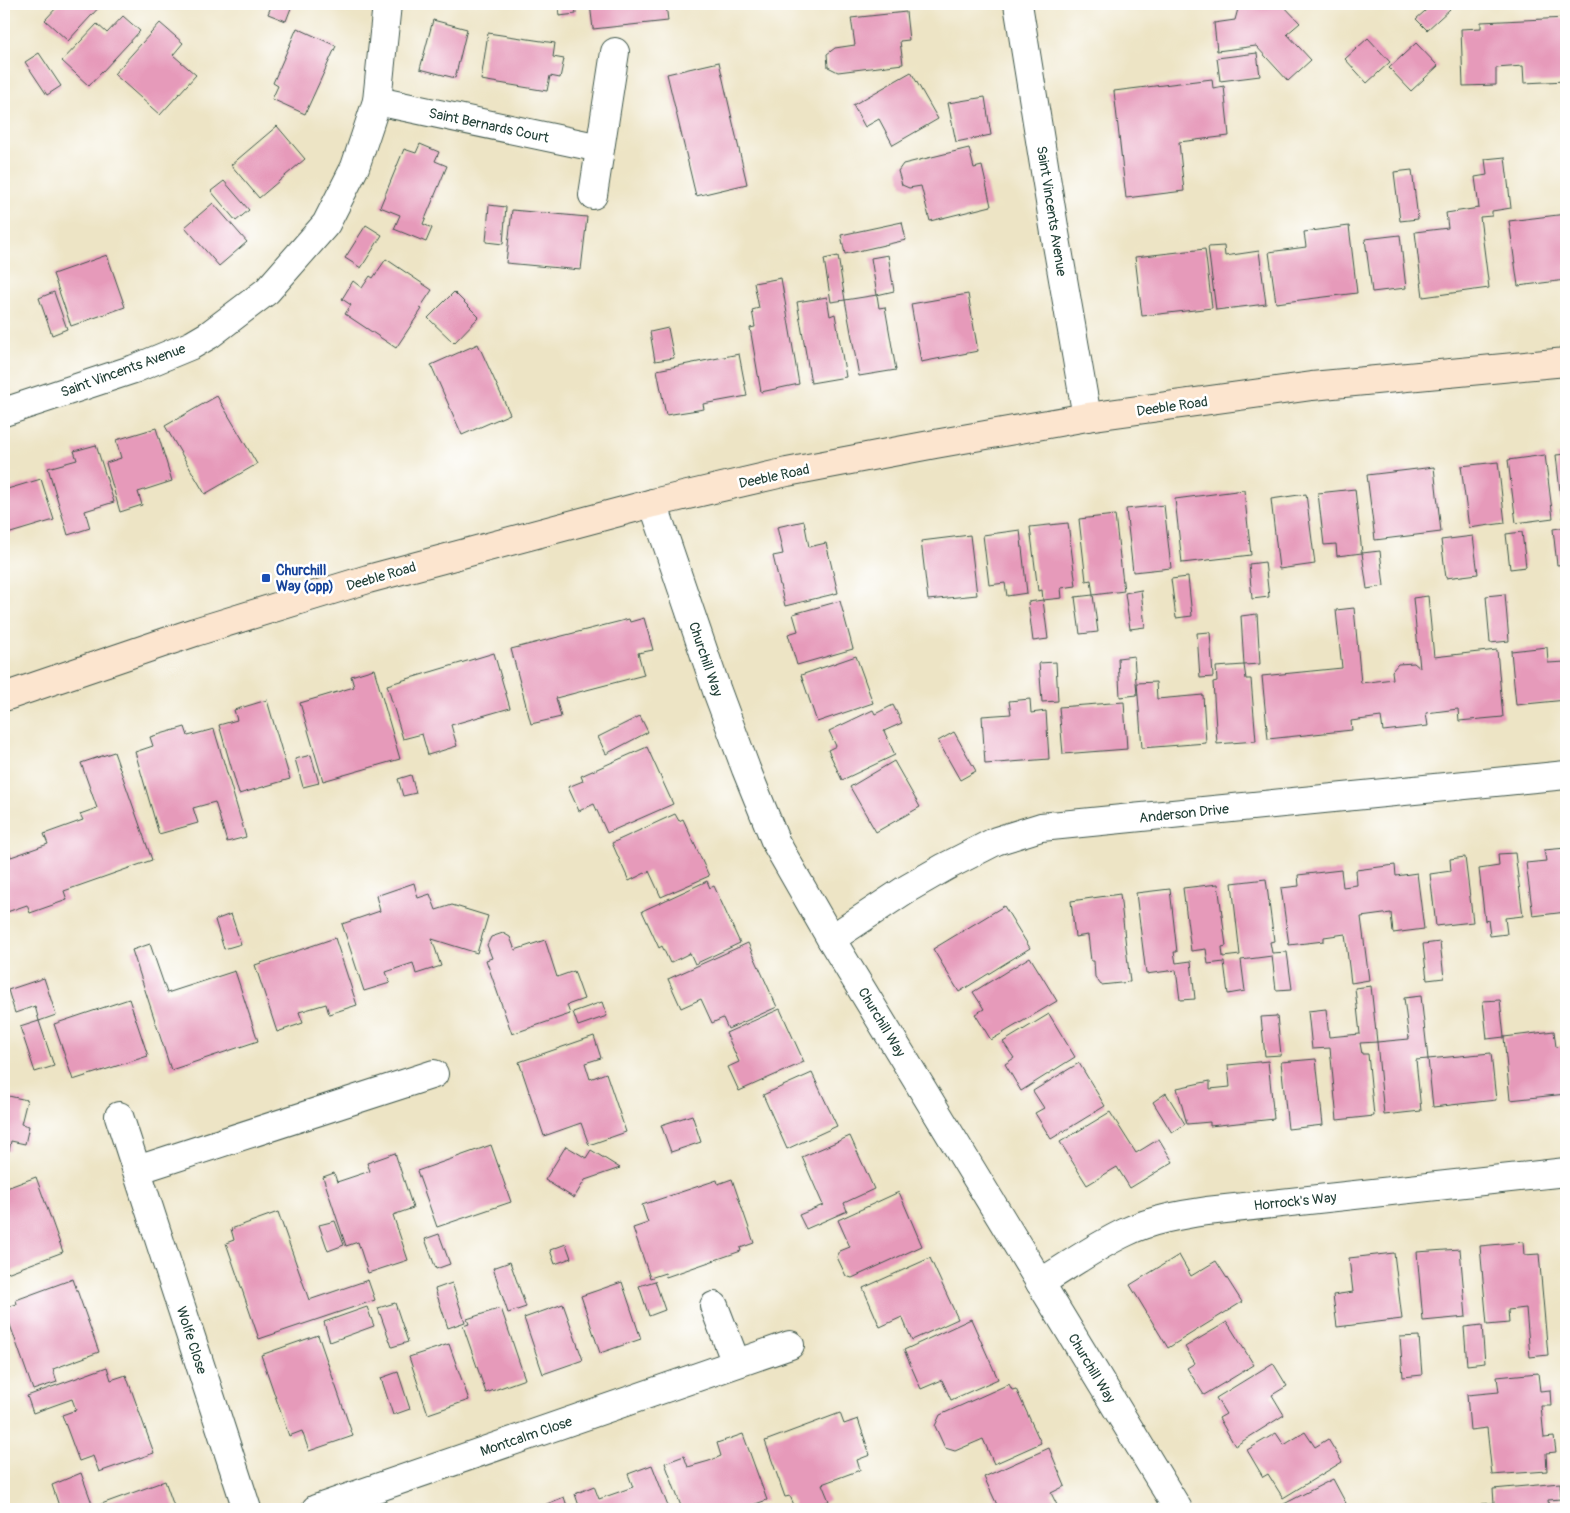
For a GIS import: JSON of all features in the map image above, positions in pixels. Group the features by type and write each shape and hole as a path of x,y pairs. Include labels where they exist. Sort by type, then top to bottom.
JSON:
{"street":[{"name":"Saint Vincents Avenue","path":"4,412 134,368 192,345 209,335 267,291 326,224 355,167 377,101 387,4"},
{"name":"Saint Vincents Avenue","path":"1018,4 1087,417"},
{"path":"593,195 615,52"},
{"name":"Saint Bernards Court","path":"377,101 600,148"},
{"name":"Deeble Road","path":"4,697 195,632 368,579 653,503 796,470 1087,417 1312,386 1566,362"},
{"name":"Churchill Way","path":"653,503 717,691 776,843 831,938 1178,1509"},
{"name":"Anderson Drive","path":"831,938 905,890 945,867 996,841 1041,827 1566,775"},
{"path":"138,1170 434,1074"},
{"name":"Wolfe Close","path":"119,1116 247,1509"},
{"name":"Horrock's Way","path":"1040,1283 1126,1231 1175,1216 1566,1172"},
{"path":"714,1306 736,1363"},
{"name":"Montcalm Close","path":"316,1509 790,1345"}],"building":[{"path":"55,4 102,4 68,41 45,20 58,6"},
{"path":"272,4 281,4 291,8 286,21 268,14"},
{"path":"558,4 575,4 576,14 559,16"},
{"path":"590,4 666,4 668,21 593,29"},
{"path":"1238,4 1282,4 1300,23 1287,34 1311,60 1288,81 1256,46 1217,51 1214,23 1235,20"},
{"path":"1433,4 1445,4 1450,9 1427,30 1416,19"},
{"path":"906,12 909,40 900,41 903,64 838,72 828,67 827,54 835,48 855,45 851,18"},
{"path":"123,16 140,31 89,86 62,61 97,24 107,33"},
{"path":"1566,18 1566,81 1524,83 1523,66 1496,68 1496,85 1463,86 1461,29 1481,28 1481,22"},
{"path":"433,20 467,29 455,78 420,69"},
{"path":"160,23 183,43 173,55 196,75 160,115 114,74"},
{"path":"297,28 336,46 305,114 272,99 278,86 273,83"},
{"path":"488,33 555,43 553,57 564,59 560,78 550,76 547,91 481,80"},
{"path":"1368,38 1390,62 1367,83 1345,59"},
{"path":"1416,43 1438,66 1411,91 1389,68"},
{"path":"39,53 61,86 47,95 25,62"},
{"path":"1257,53 1260,76 1220,81 1217,58"},
{"path":"719,62 747,184 696,196 667,74"},
{"path":"911,72 938,119 893,145 879,119 865,127 853,105"},
{"path":"1212,79 1213,88 1224,86 1229,136 1179,142 1184,191 1126,198 1114,91"},
{"path":"985,97 991,135 956,142 948,103"},
{"path":"277,126 305,159 259,198 231,165"},
{"path":"420,144 439,152 435,161 447,166 423,224 432,228 426,242 394,229 400,215 380,207 404,149 416,153"},
{"path":"969,148 974,168 982,166 991,206 930,221 921,186 909,188 902,185 898,171 903,164"},
{"path":"1505,157 1511,208 1492,211 1492,216 1480,217 1489,288 1423,297 1415,232 1448,228 1446,213 1479,208 1475,177 1487,175 1485,159"},
{"path":"1412,170 1418,219 1400,221 1394,172"},
{"path":"224,181 249,210 236,221 211,191"},
{"path":"213,203 247,242 219,266 185,227"},
{"path":"489,205 506,207 503,244 486,242"},
{"path":"512,210 587,217 581,270 506,263"},
{"path":"1566,214 1566,280 1518,286 1509,221"},
{"path":"902,222 906,240 845,254 841,235"},
{"path":"366,225 382,235 361,268 345,258"},
{"path":"1349,226 1357,293 1276,303 1269,252 1306,247 1304,232"},
{"path":"1400,235 1406,288 1372,292 1365,239"},
{"path":"1224,246 1225,256 1259,251 1266,304 1216,310 1208,247"},
{"path":"1205,249 1212,308 1142,316 1135,257"},
{"path":"107,255 125,307 71,326 53,274"},
{"path":"888,255 894,291 877,295 871,258"},
{"path":"838,256 845,300 831,302 824,259"},
{"path":"386,259 432,290 420,308 422,309 396,348 345,314 351,305 342,299 353,281 362,288 370,276 373,278"},
{"path":"781,278 799,384 761,392 750,328 755,327 752,310 759,308 754,283"},
{"path":"54,292 67,329 52,335 39,298"},
{"path":"454,292 479,317 454,343 428,318"},
{"path":"968,294 978,351 921,362 911,304"},
{"path":"877,295 879,308 885,307 896,370 859,376 845,300"},
{"path":"827,297 830,316 835,314 846,377 811,383 797,302"},
{"path":"668,328 674,358 655,361 650,332"},
{"path":"478,344 510,414 462,435 431,365"},
{"path":"739,354 747,396 703,404 704,409 666,415 657,370"},
{"path":"217,396 257,464 205,494 165,426"},
{"path":"156,428 172,481 138,492 142,505 120,512 106,463 121,458 116,440"},
{"path":"96,445 114,502 85,511 90,528 68,535 48,468 77,460 74,451"},
{"path":"1566,454 1566,517 1563,518 1556,455"},
{"path":"1545,455 1553,518 1516,523 1508,460"},
{"path":"1498,462 1505,523 1469,528 1461,466"},
{"path":"1434,467 1441,532 1375,540 1367,475"},
{"path":"41,479 54,520 4,535 4,490"},
{"path":"1355,489 1362,553 1337,556 1336,544 1324,545 1318,493"},
{"path":"1244,490 1251,555 1182,563 1175,499"},
{"path":"1306,494 1315,564 1279,569 1271,499"},
{"path":"1164,505 1171,568 1133,572 1126,509"},
{"path":"1115,515 1124,591 1093,595 1091,580 1086,581 1079,519"},
{"path":"804,521 809,547 826,543 838,593 785,606 773,556 783,554 777,527"},
{"path":"1068,523 1076,586 1061,588 1062,598 1043,600 1042,590 1038,591 1030,527"},
{"path":"1566,527 1566,564 1557,565 1553,529"},
{"path":"1020,530 1027,593 1007,596 1005,583 989,585 983,535"},
{"path":"1522,532 1526,567 1510,569 1506,534"},
{"path":"970,535 977,595 928,600 921,541"},
{"path":"1473,536 1478,574 1446,578 1441,540"},
{"path":"1380,551 1384,586 1367,589 1362,553"},
{"path":"1265,562 1269,597 1252,599 1249,564"},
{"path":"1188,577 1192,616 1176,618 1171,579"},
{"path":"1141,590 1145,627 1130,629 1125,593"},
{"path":"1505,594 1509,641 1490,643 1486,596"},
{"path":"1093,595 1098,632 1080,634 1075,597"},
{"path":"1428,596 1434,657 1497,650 1503,717 1459,721 1458,709 1426,713 1428,726 1383,731 1381,717 1351,721 1352,730 1268,739 1262,676 1342,668 1336,610 1354,608 1361,683 1393,679 1392,671 1398,664 1414,663 1420,668 1413,598"},
{"path":"1043,600 1048,639 1033,641 1028,602"},
{"path":"840,601 853,649 797,665 788,634 798,631 793,614"},
{"path":"1257,614 1260,664 1244,665 1241,616"},
{"path":"644,618 653,650 638,653 644,675 556,698 561,717 531,724 511,649 629,619 630,622"},
{"path":"1210,632 1213,677 1200,678 1197,633"},
{"path":"1547,647 1548,663 1566,662 1566,700 1516,705 1511,651"},
{"path":"494,653 510,708 451,725 457,746 428,755 422,734 403,739 387,685"},
{"path":"856,656 873,703 817,722 801,675"},
{"path":"1134,656 1137,695 1120,697 1118,658"},
{"path":"1056,662 1058,701 1042,702 1039,663"},
{"path":"1244,665 1246,679 1251,679 1256,741 1217,744 1213,682 1217,681 1216,667"},
{"path":"374,669 400,759 323,781 300,703 354,687 351,676"},
{"path":"1156,682 1157,699 1203,695 1206,743 1142,748 1137,683"},
{"path":"1030,699 1031,713 1046,711 1049,759 985,764 982,716 1011,714 1009,701"},
{"path":"267,700 290,779 239,794 219,725 237,720 234,710"},
{"path":"1124,702 1127,749 1063,754 1059,707"},
{"path":"893,705 902,723 884,731 895,755 842,780 828,750 836,746 829,731 873,710 875,714"},
{"path":"640,716 648,732 606,754 598,737"},
{"path":"185,727 188,736 214,729 246,837 227,842 215,802 193,808 198,823 159,834 135,752 153,746 150,737"},
{"path":"954,732 976,771 960,780 938,741"},
{"path":"647,747 673,804 607,833 594,804 579,811 568,787 583,781 581,776"},
{"path":"114,752 152,860 64,891 67,900 30,913 27,905 4,913 4,851 8,850 11,857 48,844 44,834 83,820 80,814 97,808 81,763"},
{"path":"311,755 319,783 303,787 295,759"},
{"path":"894,761 920,807 876,832 850,787"},
{"path":"411,775 416,793 403,796 398,779"},
{"path":"675,814 679,821 683,819 709,876 661,897 649,871 629,881 612,843"},
{"path":"1566,848 1566,912 1533,916 1526,863 1546,861 1544,850"},
{"path":"1515,853 1523,916 1505,918 1507,934 1490,936 1488,920 1485,921 1479,869 1499,866 1498,854"},
{"path":"1465,857 1473,922 1436,926 1430,874 1451,871 1450,859"},
{"path":"1395,865 1396,876 1417,873 1424,929 1393,933 1391,913 1361,917 1369,980 1351,983 1345,934 1324,937 1324,941 1289,945 1281,888 1299,886 1298,875 1341,870 1343,887 1357,885 1356,870"},
{"path":"1266,879 1274,941 1270,942 1272,953 1287,952 1292,989 1276,990 1272,956 1241,960 1245,991 1228,994 1224,962 1208,964 1206,949 1191,951 1183,888 1218,884 1226,946 1222,947 1223,957 1240,955 1232,883"},
{"path":"707,881 710,888 714,886 740,943 695,964 690,953 670,963 662,946 659,948 642,911"},
{"path":"414,883 418,898 430,894 436,910 452,905 488,916 477,953 432,939 441,966 416,974 413,963 386,972 390,983 364,991 342,924 380,911 376,896"},
{"path":"1170,889 1177,952 1174,952 1176,963 1191,961 1195,999 1180,1000 1176,970 1146,974 1136,893"},
{"path":"1120,894 1130,982 1101,985 1095,977 1094,961 1091,961 1088,935 1075,937 1071,901"},
{"path":"1004,906 1030,948 959,992 933,949"},
{"path":"231,914 241,944 224,949 215,920"},
{"path":"503,933 510,937 515,950 545,940 557,977 574,971 584,999 567,1005 570,1014 512,1034 486,960 492,958 487,945 491,937"},
{"path":"335,938 357,1005 329,1014 326,1004 299,1012 303,1023 277,1032 255,965"},
{"path":"1440,942 1444,978 1427,980 1423,944"},
{"path":"748,943 777,1007 728,1029 723,1018 712,1023 701,999 681,1008 668,979"},
{"path":"150,944 167,993 235,971 258,1041 171,1070 132,950"},
{"path":"1030,957 1057,1001 991,1040 975,1014 984,1009 973,992"},
{"path":"44,978 56,1015 39,1021 35,1006 15,1013 8,990"},
{"path":"1371,986 1377,1042 1360,1043 1362,1054 1368,1054 1374,1116 1337,1120 1330,1048 1312,1049 1308,1011 1326,1009 1329,1037 1360,1034 1355,988"},
{"path":"1562,992 1566,992 1566,1023 1565,1023"},
{"path":"1421,996 1428,1059 1416,1060 1421,1111 1384,1115 1377,1042 1409,1039 1404,998"},
{"path":"129,999 148,1056 73,1080 54,1024"},
{"path":"1500,1000 1504,1037 1487,1039 1483,1001"},
{"path":"602,1002 607,1016 578,1026 573,1012"},
{"path":"780,1009 804,1062 739,1091 728,1067 739,1062 726,1033"},
{"path":"1049,1014 1075,1057 1021,1091 1005,1064 1014,1058 1003,1042"},
{"path":"1277,1016 1281,1055 1265,1056 1261,1017"},
{"path":"39,1021 54,1066 35,1072 20,1027"},
{"path":"1554,1031 1556,1047 1566,1045 1566,1094 1510,1100 1504,1037"},
{"path":"594,1036 601,1058 585,1063 590,1079 606,1073 626,1132 589,1145 581,1123 544,1136 519,1062"},
{"path":"1491,1053 1496,1100 1433,1107 1428,1059"},
{"path":"1316,1059 1323,1125 1288,1129 1281,1062"},
{"path":"1268,1061 1274,1119 1210,1126 1210,1122 1187,1124 1177,1088 1210,1081 1210,1089 1230,1087 1228,1065"},
{"path":"1079,1063 1105,1106 1051,1139 1035,1113 1044,1108 1033,1091"},
{"path":"812,1073 837,1126 787,1149 763,1095"},
{"path":"1166,1093 1185,1124 1172,1133 1153,1102"},
{"path":"4,1095 27,1100 21,1124 29,1126 25,1144 11,1141 9,1151 4,1150"},
{"path":"1110,1112 1136,1153 1159,1139 1173,1162 1130,1188 1117,1167 1087,1185 1060,1142"},
{"path":"692,1115 701,1142 671,1152 661,1125"},
{"path":"850,1136 874,1189 844,1203 847,1211 806,1229 799,1215 823,1205 802,1157"},
{"path":"491,1145 511,1202 437,1227 417,1171"},
{"path":"566,1146 586,1158 591,1150 620,1168 585,1180 574,1198 545,1180"},
{"path":"395,1153 413,1208 393,1215 408,1260 368,1273 358,1242 346,1246 323,1177 334,1173 337,1182 370,1171 367,1163"},
{"path":"36,1177 63,1252 7,1273 4,1265 4,1189"},
{"path":"732,1179 754,1243 740,1248 741,1251 666,1277 665,1273 650,1278 633,1228 648,1223 642,1205 717,1180 718,1184"},
{"path":"899,1192 922,1246 852,1278 846,1276 837,1257 840,1251 850,1247 838,1220"},
{"path":"278,1212 309,1300 368,1280 375,1300 259,1339 226,1243 234,1240 231,1229"},
{"path":"335,1221 344,1245 328,1251 319,1225"},
{"path":"439,1234 450,1264 436,1269 425,1239"},
{"path":"1523,1242 1524,1255 1539,1254 1548,1355 1530,1357 1526,1308 1508,1310 1509,1323 1487,1325 1480,1246"},
{"path":"566,1244 571,1258 555,1264 550,1250"},
{"path":"1460,1249 1466,1317 1423,1321 1417,1252"},
{"path":"1394,1253 1402,1319 1337,1327 1333,1295 1353,1292 1349,1258"},
{"path":"1179,1255 1191,1276 1216,1261 1242,1302 1168,1348 1130,1285"},
{"path":"930,1258 958,1319 912,1340 902,1317 880,1327 863,1288"},
{"path":"510,1262 526,1307 508,1313 493,1268"},
{"path":"73,1279 99,1352 53,1369 57,1382 33,1390 4,1308 17,1304 16,1300"},
{"path":"655,1281 665,1310 649,1316 639,1286"},
{"path":"622,1282 641,1339 600,1353 581,1296"},
{"path":"452,1283 465,1322 448,1328 435,1289"},
{"path":"395,1303 408,1342 392,1347 378,1308"},
{"path":"563,1304 583,1360 543,1374 524,1318"},
{"path":"367,1307 374,1326 330,1342 324,1322"},
{"path":"501,1308 525,1379 486,1393 463,1326 469,1324 467,1319"},
{"path":"971,1319 998,1379 951,1400 942,1380 921,1389 904,1350"},
{"path":"1227,1322 1254,1365 1204,1395 1187,1368 1195,1363 1185,1347"},
{"path":"1482,1325 1485,1363 1467,1365 1464,1327"},
{"path":"318,1335 353,1436 309,1451 302,1431 289,1436 261,1355"},
{"path":"1419,1336 1422,1375 1403,1377 1400,1337"},
{"path":"449,1344 469,1400 428,1414 409,1357"},
{"path":"1273,1363 1287,1386 1272,1395 1284,1415 1235,1446 1219,1418 1226,1414 1216,1398"},
{"path":"107,1367 111,1380 126,1375 154,1453 99,1472 93,1456 79,1461 62,1415 76,1410 72,1399 33,1413 27,1396"},
{"path":"398,1372 410,1409 393,1415 381,1378"},
{"path":"1538,1373 1540,1391 1550,1390 1551,1406 1541,1406 1544,1438 1554,1437 1556,1452 1546,1453 1547,1471 1492,1475 1487,1428 1470,1430 1467,1395 1499,1392 1497,1377"},
{"path":"1009,1384 1012,1390 1016,1389 1041,1443 994,1464 983,1439 955,1451 945,1448 935,1426 940,1415"},
{"path":"840,1413 844,1424 858,1419 870,1455 857,1460 860,1470 822,1484 829,1501 805,1509 783,1509 794,1505 790,1496 785,1497 765,1441"},
{"path":"1305,1432 1315,1447 1328,1439 1342,1462 1283,1498 1268,1474 1263,1477 1247,1450 1276,1433 1284,1445"},
{"path":"743,1434 767,1500 741,1509 682,1509 665,1463 684,1456 688,1467 709,1461 721,1456 717,1443"},
{"path":"1049,1448 1065,1486 1051,1493 1059,1509 999,1509 984,1477"},
{"path":"652,1465 669,1509 580,1509 575,1494 594,1486 599,1499 633,1487 628,1474"},
{"path":"81,1473 94,1509 60,1509 52,1485"},
{"path":"1333,1479 1349,1509 1287,1509 1284,1504"},
{"path":"165,1481 175,1509 98,1509 96,1506"},
{"path":"1560,1483 1561,1499 1548,1500 1549,1509 1481,1509 1481,1504 1494,1503 1493,1489"},
{"path":"564,1497 568,1509 537,1508"}],"place":[{"name":"Churchill Way (opp)","path":"266,578"}]}
